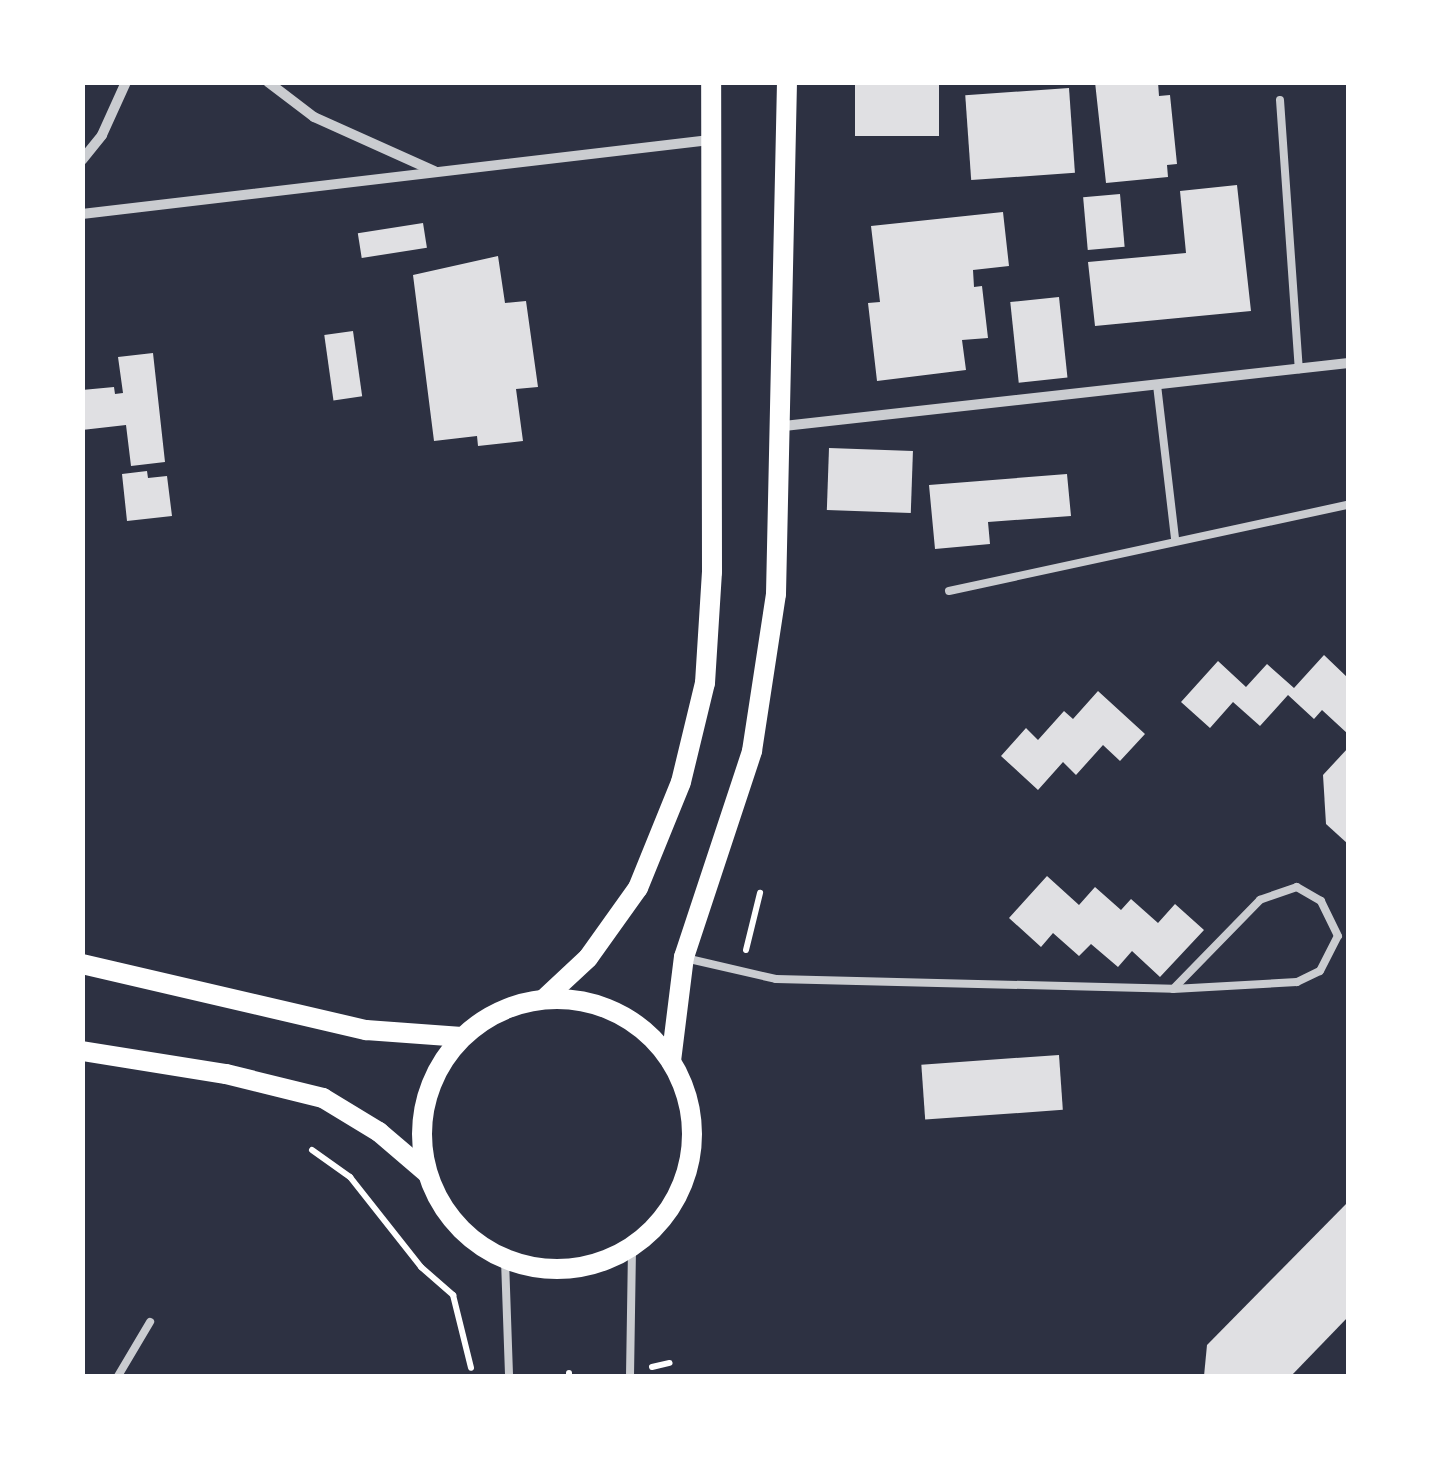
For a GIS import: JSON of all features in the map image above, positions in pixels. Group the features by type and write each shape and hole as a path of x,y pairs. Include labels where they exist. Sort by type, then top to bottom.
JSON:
{"main road":[{"path":"544,999 588,958 638,888 681,782 706,682 712,572 712,82"},
{"path":"670,1061 684,957 752,750 776,594 784,426 787,82"},
{"path":"82,964 366,1030 462,1036"},
{"path":"82,1051 226,1074 323,1098 427,1173 462,1231 506,1260 570,1270 632,1248 669,1211 689,1162 690,1110 670,1061 650,1035 608,1008 544,999 500,1010 462,1036 442,1060 426,1100 427,1173"}],"street":[{"path":"82,160 102,135 126,82"},
{"path":"268,82 314,117 435,171"},
{"path":"82,214 711,140"},
{"path":"784,426 1348,363"}],"lane":[{"path":"1280,100 1299,369"},
{"path":"1158,384 1175,538"},
{"path":"949,591 1175,538 1348,505"},
{"path":"684,957 741,973 1172,989 1296,982 1320,971 1338,936 1321,901 1296,887 1260,900 1172,989"},
{"path":"630,1376 632,1248"},
{"path":"506,1260 509,1376"},
{"path":"118,1376 150,1322"}],"path":[{"path":"741,973 760,893"},
{"path":"312,1150 350,1178 421,1267 453,1295 471,1368"}],"building":[{"path":"855,82 939,82 939,136 855,136"},
{"path":"1095,82 1158,82 1159,96 1170,95 1177,164 1167,165 1168,177 1106,183"},
{"path":"1069,88 1075,173 971,180 965,95"},
{"path":"1237,185 1251,311 1095,326 1088,262 1186,253 1180,191"},
{"path":"1120,194 1125,247 1088,250 1083,197"},
{"path":"1003,212 1009,266 973,270 974,287 982,286 988,338 962,340 966,370 877,381 868,303 880,302 871,226"},
{"path":"423,223 427,248 362,258 358,233"},
{"path":"498,256 505,303 526,301 538,387 516,389 523,441 478,446 477,436 434,441 413,275"},
{"path":"1059,297 1067,378 1019,383 1010,302"},
{"path":"353,331 362,396 333,400 324,335"},
{"path":"153,353 165,462 131,466 126,425 82,430 82,390 114,387 115,394 123,393 118,357"},
{"path":"829,448 913,451 911,513 827,510"},
{"path":"147,471 148,478 167,476 172,516 127,521 122,474"},
{"path":"1067,474 1071,516 988,522 990,544 935,549 929,485"},
{"path":"1324,655 1348,678 1348,734 1322,710 1314,719 1288,695 1260,726 1233,702 1210,728 1181,702 1218,661 1246,687 1267,664 1294,688"},
{"path":"1098,691 1145,734 1120,761 1103,745 1076,775 1063,762 1038,790 1001,756 1026,728 1038,740 1064,711 1073,719"},
{"path":"1348,748 1348,844 1326,824 1323,775"},
{"path":"1047,876 1079,905 1095,887 1121,910 1131,899 1158,923 1175,904 1204,930 1160,977 1132,951 1118,967 1091,944 1079,956 1053,933 1041,947 1009,918"},
{"path":"1059,1055 1063,1110 925,1119 921,1065"},
{"path":"1348,1202 1348,1317 1291,1376 1204,1376 1207,1345"}]}
